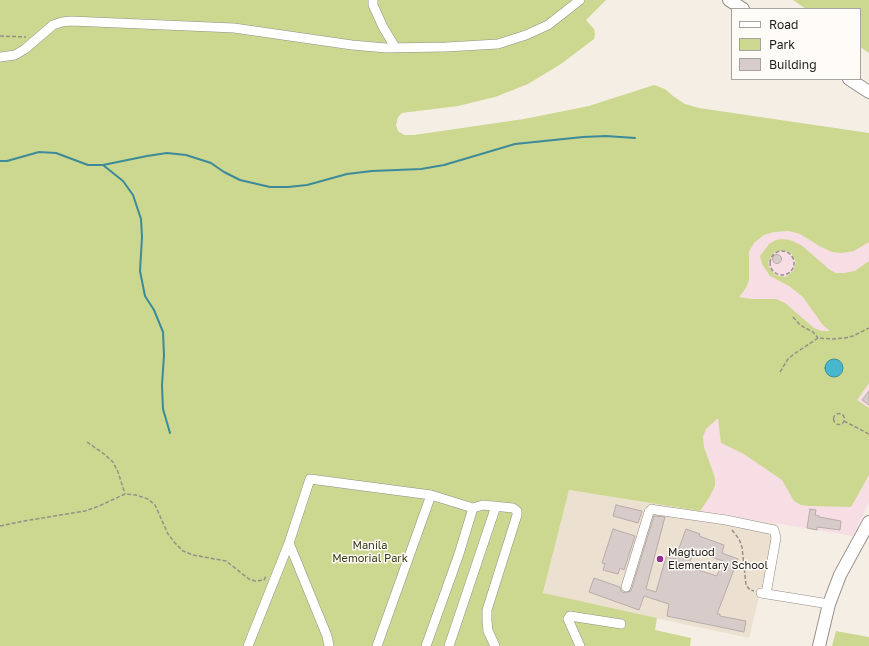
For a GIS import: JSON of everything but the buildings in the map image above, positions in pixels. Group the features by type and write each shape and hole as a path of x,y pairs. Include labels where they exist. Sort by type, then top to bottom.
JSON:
{"main road":[{"path":"729,0 741,8"},
{"path":"851,80 869,92"},
{"path":"819,646 828,604 840,575 869,522"}],"street":[{"path":"373,0 373,5 383,27 395,48"},
{"path":"0,58 15,55 25,49 53,25 70,21 234,28 352,45 395,48 498,44 526,35 548,25 580,0"},
{"path":"248,646 289,543 310,479 431,495 473,508 484,505 516,509 517,515 487,610 488,631 495,646"},
{"path":"377,646 431,495"},
{"path":"449,646 496,506"},
{"path":"426,646 459,554 473,508"},
{"path":"626,587 650,510 656,510 726,520 774,530 776,538 763,593 828,604"},
{"path":"289,543 330,646"},
{"path":"580,646 568,619 570,616 620,624"}],"path":[{"path":"0,36 39,37"},
{"path":"782,251 790,254 795,262 792,271 784,276 775,274 770,267 769,262 773,254 782,251"},
{"path":"793,317 800,325 813,332 818,338"},
{"path":"780,372 788,359 818,338 845,338 853,336 869,328"},
{"path":"841,413 844,416 844,421 841,424 836,423 834,420 835,415 841,413"},
{"path":"844,421 869,434"},
{"path":"87,442 113,462 125,494"},
{"path":"0,526 24,520 85,511 100,506 125,494 136,495 148,499 155,506 168,534 183,551 194,555 226,561 255,581 264,580 267,576"},
{"path":"726,520 739,539 742,547 746,585 750,590 763,593"}],"shaded area":[{"path":"789,231 800,234 819,246 863,246 869,242 869,502 853,536 700,511 715,486 715,478 704,447 703,437 706,429 712,423 700,326 749,280 749,252 754,243 764,235 774,232"},
{"name":"Magtuod Elementary School","path":"569,490 777,524 749,638 543,594"}],"green space":[{"name":"Manila Memorial Park","path":"0,0 606,0 586,20 594,29 594,39 561,64 528,84 495,97 458,106 402,113 398,117 396,125 398,131 404,135 414,135 524,119 589,106 654,85 665,89 685,104 699,108 869,133 869,242 854,251 842,253 832,252 800,234 789,231 774,232 764,235 754,243 749,252 749,280 746,288 739,297 752,299 776,299 785,303 814,328 821,331 830,331 822,324 803,297 789,286 770,276 762,264 760,256 769,244 776,240 782,239 790,240 801,245 830,270 836,273 855,271 869,261 869,383 857,400 869,408 869,475 851,507 810,506 801,505 794,501 782,480 744,454 721,443 718,418 706,429 703,437 704,447 715,478 715,486 700,511 569,490 543,593 657,618 655,630 691,638 690,646 0,646","holes":["782,250 791,253 796,262 793,271 785,277 775,275 769,267 768,262 773,253"]},
{"path":"793,0 869,0 869,53 861,48 861,8 805,8"},
{"path":"836,631 869,637 869,646 832,646"}],"water":[{"path":"834,359 840,362 843,368 840,374 834,377 828,374 825,368 828,362"}],"waterway":[{"path":"0,161 7,161 39,152 56,153 88,165 103,165 167,153 186,155 211,163 240,180 270,187 288,187 307,185 347,174 372,171 421,169 444,165 515,144 583,137 606,136 635,138"},
{"path":"103,165 123,181 133,195 141,219 142,237 140,271 145,296 154,310 163,332 163,409 170,433"}],"place":[{"name":"Magtuod Elementary School","path":"660,559"}]}
